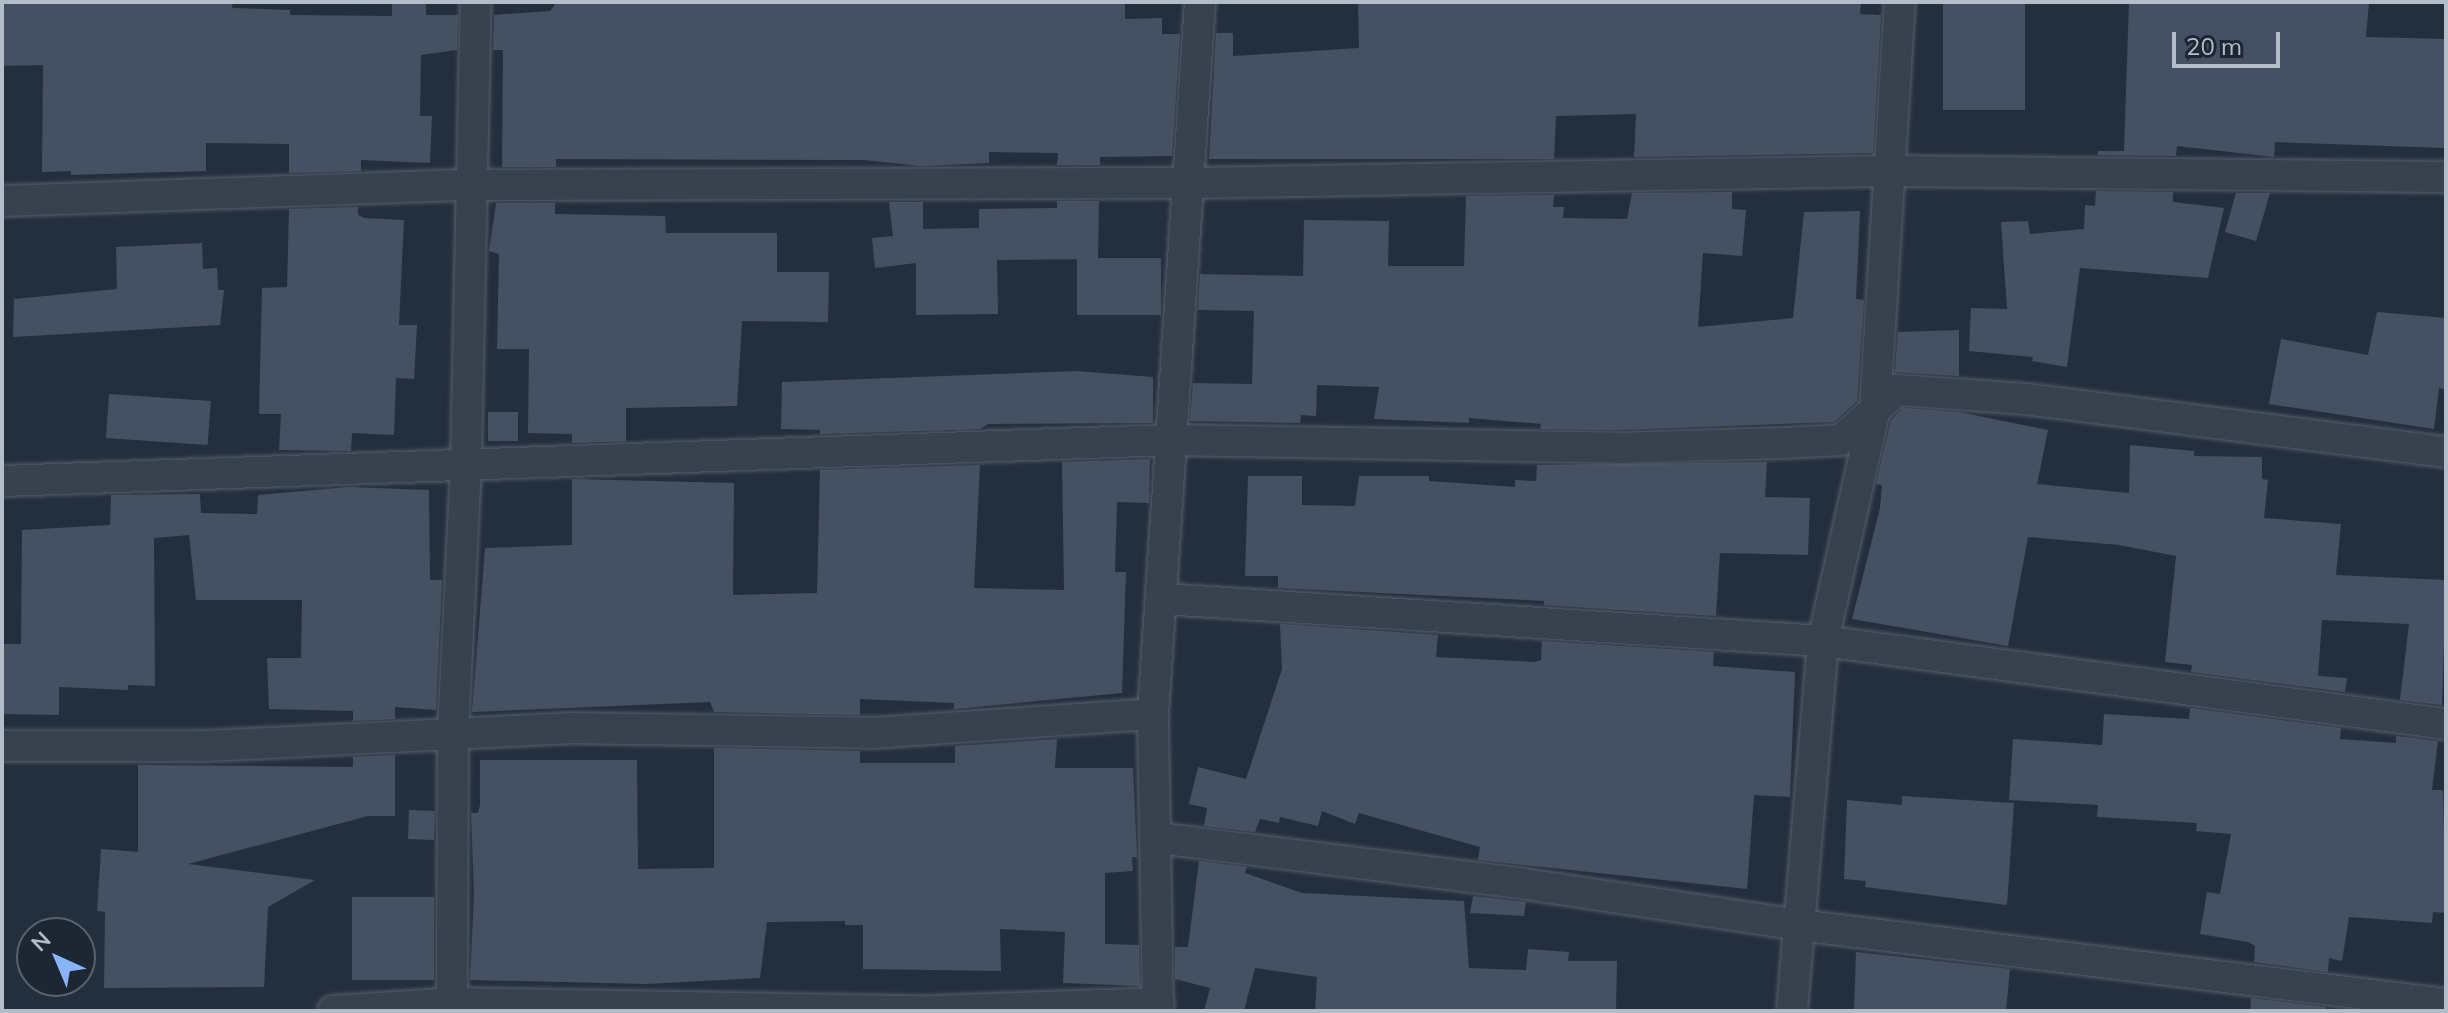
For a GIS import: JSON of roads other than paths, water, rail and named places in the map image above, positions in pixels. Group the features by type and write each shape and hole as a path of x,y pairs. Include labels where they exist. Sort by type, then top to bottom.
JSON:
{"street":[{"path":"451,1007 453,732 466,463 469,185 476,2"},
{"path":"333,1011 451,1007 933,1011 1159,1007 1158,838 1153,714 1191,183 1200,2"},
{"path":"1792,1011 1823,641 1875,408 1886,171 1900,2"},
{"path":"2,201 469,185 1191,183 1886,171 2446,177"},
{"path":"2,481 1172,440 1619,448 1784,443 1841,440 1897,390 2026,399 2446,452"},
{"path":"1163,599 1823,641 2446,724"},
{"path":"2,746 206,746 453,732 873,733 1153,714"},
{"path":"1158,838 1525,884 1798,925 2446,1004"}]}
